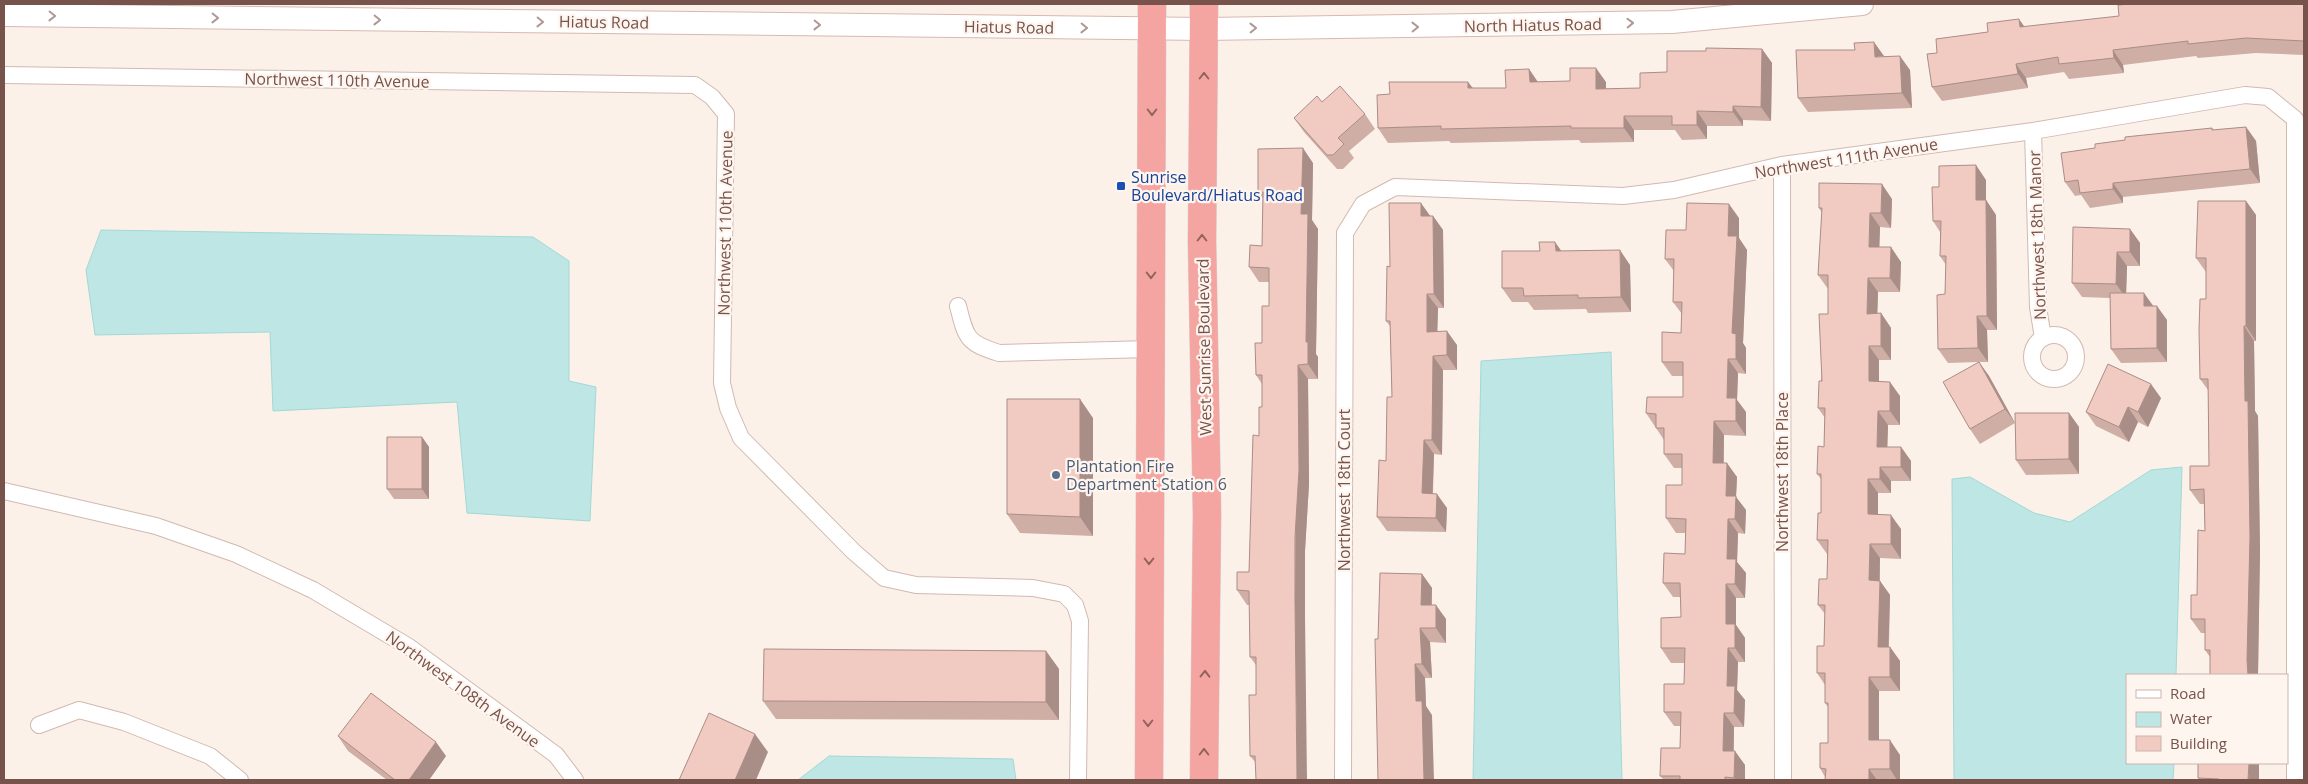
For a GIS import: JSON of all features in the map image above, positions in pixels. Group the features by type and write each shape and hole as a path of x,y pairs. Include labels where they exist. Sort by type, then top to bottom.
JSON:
{"highway":[{"path":"1149,780 1152,16"},
{"name":"West Sunrise Boulevard","path":"1204,16 1202,241 1207,515 1204,780"}],"main road":[{"name":"North Hiatus Road","path":"1204,16 1672,22 1862,4"},
{"name":"Hiatus Road","path":"4,15 1204,16"}],"street":[{"name":"Northwest 110th Avenue","path":"4,75 695,85 712,98 726,114 722,383 728,408 741,438 854,552 884,578 916,585 1033,588 1064,594 1075,605 1080,621 1078,780"},
{"name":"Northwest 111th Avenue","path":"1363,204 1395,187 1623,196 1674,190 1782,164 2033,132 2245,95 2268,97 2295,119 2295,780"},
{"name":"Northwest 18th Manor","path":"2033,132 2038,308 2043,338"},
{"name":"Northwest 18th Place","path":"1782,164 1783,780"},
{"name":"Northwest 18th Court","path":"1343,780 1345,233 1363,204"},
{"path":"958,306 966,335 980,347 999,353 1150,349"},
{"name":"Northwest 108th Avenue","path":"4,491 156,526 236,554 313,590 409,647 556,755 575,780"},
{"path":"39,725 79,710 124,722 210,756 240,780"}],"water":[{"path":"101,230 533,237 569,261 569,381 596,387 590,521 467,513 457,402 273,411 270,332 95,335 86,270"},
{"path":"1611,352 1622,780 1473,780 1481,361"},
{"path":"2182,467 2176,674 2126,674 2126,764 2174,764 2173,780 1954,780 1952,479 1970,477 2034,513 2070,522 2151,470"},
{"path":"829,756 1013,759 1016,780 798,780"}],"building":[{"path":"2304,4 2304,41 2246,38 2188,44 2188,41 2113,50 2114,58 2059,64 2058,57 2016,64 2018,74 1932,87 1927,54 1937,53 1936,39 1988,32 1987,23 2019,19 2020,27 2119,16 2118,5"},
{"path":"1874,42 1875,57 1900,56 1902,93 1798,98 1796,50 1855,50 1854,43"},
{"path":"1706,48 1762,49 1761,107 1733,106 1733,112 1697,111 1697,125 1672,125 1672,116 1624,116 1624,128 1571,128 1571,126 1441,129 1441,126 1378,128 1377,95 1390,94 1389,82 1468,82 1468,88 1506,88 1505,70 1529,69 1530,82 1570,81 1570,68 1596,68 1596,89 1640,88 1640,73 1667,72 1667,51 1706,51"},
{"path":"1340,86 1365,114 1338,138 1344,144 1333,155 1327,155 1294,118 1317,96 1322,102"},
{"path":"2246,127 2250,169 2113,183 2113,189 2080,193 2078,180 2065,182 2061,153 2095,148 2095,144 2125,140 2125,137 2212,128 2212,130"},
{"path":"1303,148 1301,214 1308,214 1306,342 1308,342 1308,364 1298,365 1299,470 1295,537 1297,780 1256,780 1255,756 1250,756 1249,695 1256,695 1256,657 1250,657 1249,591 1237,590 1237,572 1249,572 1253,435 1259,436 1259,407 1262,407 1262,375 1256,375 1255,343 1262,343 1262,306 1269,306 1269,268 1249,267 1250,245 1262,246 1263,192 1258,192 1258,149"},
{"path":"1976,165 1976,200 1986,200 1987,316 1977,316 1978,348 1938,349 1937,295 1945,294 1946,256 1940,256 1941,221 1933,221 1932,187 1939,187 1939,166"},
{"path":"1819,183 1882,184 1881,213 1870,213 1869,247 1891,247 1890,278 1868,278 1867,314 1881,313 1881,346 1869,346 1869,381 1890,382 1890,411 1878,411 1877,447 1901,447 1901,467 1880,467 1880,479 1868,479 1868,514 1891,515 1891,544 1870,544 1869,580 1880,581 1878,647 1890,647 1890,677 1869,677 1869,740 1890,740 1890,769 1869,769 1869,780 1825,780 1826,769 1820,768 1820,743 1828,743 1828,703 1825,703 1825,673 1817,673 1817,646 1824,646 1825,605 1818,605 1819,579 1827,579 1828,540 1817,540 1818,513 1821,513 1821,474 1817,474 1818,446 1824,447 1825,408 1818,408 1819,381 1822,381 1819,314 1828,314 1828,275 1818,275 1822,208 1819,208"},
{"path":"2198,201 2246,201 2246,326 2244,326 2245,401 2248,401 2250,537 2248,674 2210,674 2210,650 2205,650 2205,619 2191,619 2191,595 2197,595 2198,530 2205,531 2204,489 2190,490 2190,466 2209,466 2208,379 2200,379 2199,330 2200,299 2206,299 2206,258 2196,258"},
{"path":"1389,203 1421,203 1421,216 1433,216 1434,294 1427,294 1427,332 1447,331 1447,355 1433,356 1432,440 1424,440 1422,493 1437,494 1436,518 1377,517 1379,460 1386,461 1387,397 1392,397 1390,321 1386,321 1387,266 1390,267"},
{"path":"1687,203 1729,204 1728,236 1737,236 1732,333 1736,334 1736,359 1728,359 1727,398 1736,398 1736,421 1714,421 1713,463 1727,463 1726,496 1736,496 1735,519 1728,519 1727,559 1736,559 1735,584 1726,584 1726,624 1735,624 1735,648 1728,648 1727,686 1735,686 1734,713 1724,713 1723,751 1735,751 1734,778 1725,777 1725,780 1680,780 1680,776 1660,776 1661,748 1680,748 1681,712 1664,712 1664,684 1684,684 1685,648 1661,648 1661,618 1681,617 1680,583 1663,583 1664,553 1685,554 1686,519 1666,518 1666,485 1682,485 1682,454 1664,454 1664,428 1656,428 1656,414 1646,413 1647,397 1683,397 1683,362 1662,362 1662,332 1681,333 1682,302 1673,302 1674,259 1665,259 1666,230 1686,230"},
{"path":"2073,227 2130,229 2130,252 2117,252 2116,284 2072,283"},
{"path":"1539,242 1555,242 1556,251 1620,250 1621,297 1578,298 1578,295 1524,296 1523,288 1502,288 1502,251 1540,251"},
{"path":"2110,293 2144,293 2144,306 2157,306 2157,348 2111,349"},
{"path":"1979,362 2005,409 1970,429 1943,382"},
{"path":"2108,364 2151,384 2138,412 2128,407 2119,427 2086,412"},
{"name":"Plantation Fire Department Station 6","path":"1007,399 1080,399 1080,517 1007,514"},
{"path":"2015,413 2069,413 2069,459 2016,460"},
{"path":"387,437 422,437 422,489 387,489"},
{"path":"1380,573 1422,574 1421,605 1436,605 1436,628 1420,628 1422,664 1415,664 1416,701 1422,701 1424,780 1378,780 1375,639 1378,639"},
{"path":"764,649 1046,651 1046,702 763,701"},
{"path":"371,693 436,742 409,780 395,780 338,736"},
{"path":"709,713 755,734 735,780 679,780"},
{"path":"2198,764 2249,764 2248,780 2198,778"}],"place":[{"name":"Sunrise Boulevard/Hiatus Road","path":"1121,186"},
{"name":"Plantation Fire Department Station 6","path":"1056,475"}]}
